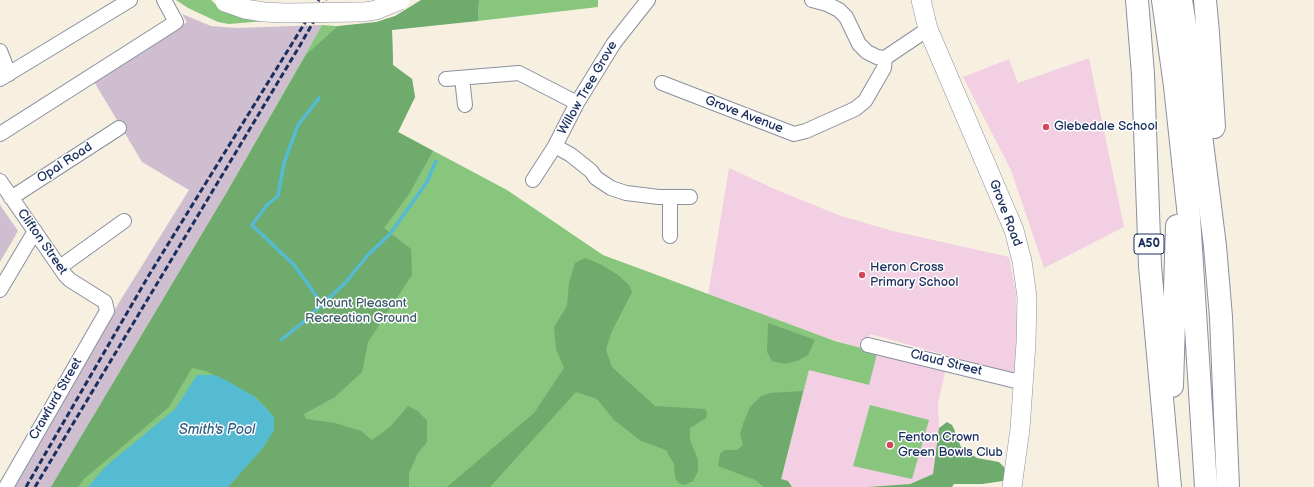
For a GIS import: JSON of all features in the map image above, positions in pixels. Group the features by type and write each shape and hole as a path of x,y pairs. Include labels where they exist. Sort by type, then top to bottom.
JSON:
{"highway":[{"name":"A50","path":"1137,0 1143,74 1150,266 1171,487"},
{"path":"1204,0 1212,76 1216,162 1215,246"},
{"name":"A50","path":"1169,1 1177,221 1172,376 1171,487"},
{"path":"1169,1 1198,102 1215,246 1221,317 1228,487"},
{"path":"1169,1 1175,86 1189,217 1206,487"}],"street":[{"path":"0,51 4,77 130,0"},
{"path":"4,129 176,22 164,0"},
{"path":"224,1 258,11 286,13 364,12 376,10 400,0"},
{"name":"Willow Tree Grove","path":"533,180 555,146 578,103 614,43 625,27 645,6 648,0"},
{"path":"812,0 827,4 839,10 846,18 859,44 867,52 877,57 885,58 928,29"},
{"name":"Grove Road","path":"921,0 928,29 1014,230 1022,261 1027,297 1024,383 1020,429 1012,487"},
{"name":"Grove Avenue","path":"662,83 794,134 806,131 855,109 865,101 884,68 885,58"},
{"path":"446,79 519,73 578,103"},
{"path":"462,78 465,106"},
{"name":"Opal Road","path":"11,198 119,128"},
{"path":"555,146 571,155 591,171 596,178 611,188 626,193 670,197 690,197"},
{"name":"Clifton Street","path":"0,181 60,268 70,280 105,302 107,311"},
{"path":"670,197 670,236"},
{"path":"60,268 124,221"},
{"path":"0,290 35,231"},
{"name":"Crawfurd Street","path":"6,487 107,311"},
{"name":"Claud Street","path":"868,345 1024,383"}],"shaded area":[{"path":"182,14 211,26 237,28 322,25 227,192 51,487 12,487 120,301 189,190 142,162 93,80 187,22"},
{"name":"Glebedale School","path":"1089,58 1124,227 1044,268 1011,170 963,77 1009,59 1018,83"},
{"name":"Heron Cross Primary School","path":"729,168 777,190 841,216 893,231 1009,257 1016,294 1017,338 1016,367 1014,374 870,334 864,349 827,338 708,294"},
{"path":"0,205 18,231 0,262"},
{"path":"877,354 946,368 938,403 939,428 933,474 910,484 867,487 792,487 788,481 779,487 809,369 868,385"}],"green space":[{"path":"176,0 211,0 219,7 278,20 229,24 218,22 188,8"},
{"path":"421,0 479,0 478,21 392,30 393,65 412,79 415,97 398,132 433,151 409,194 384,228 411,249 412,275 368,342 362,372 335,397 304,414 306,419 335,423 361,431 372,440 390,427 408,406 418,411 427,421 427,442 418,453 409,473 409,487 228,487 262,449 274,430 274,417 256,397 206,371 192,368 169,407 84,479 78,487 51,487 227,192 306,55 338,26 376,22 395,16"},
{"path":"479,0 598,0 598,7 478,21"},
{"name":"Mount Pleasant Recreation Ground","path":"322,25 392,30 393,65 412,79 415,97 398,132 507,190 603,255 835,341 877,354 869,385 809,370 779,487 51,487 227,192"},
{"path":"585,258 602,265 618,275 629,285 632,292 611,333 606,350 612,367 655,406 705,409 707,413 706,418 690,428 690,440 698,460 698,471 693,481 684,485 679,483 675,478 674,464 666,450 641,441 614,420 597,399 576,392 490,487 447,487 534,413 564,368 556,349 554,327 567,306 569,283 575,263"},
{"path":"768,323 815,340 808,355 797,361 785,364 772,361 767,352"},
{"path":"803,391 781,479 788,481 792,487 764,487 755,480 718,466 720,454 725,450 737,450 743,445 740,434 743,424 750,407 761,396 770,393"},
{"name":"Fenton Crown Green Bowls Club","path":"870,405 929,420 912,479 853,466"},
{"path":"947,422 952,425 961,447 977,458 999,462 1004,467 1007,478 1003,481 982,484 954,484 952,487 867,487 910,484 933,474 939,428"}],"water":[{"name":"Smith's Pool","path":"197,375 215,375 231,383 255,397 274,417 274,430 262,449 228,487 88,487 105,467 175,409"}],"waterway":[{"path":"319,98 298,125 284,163 278,196 268,204 252,225 295,266 322,304"},
{"path":"281,340 302,323 344,284 368,255 390,234 427,182 436,161"}],"railway":[{"path":"26,487 149,275 319,0"},
{"path":"35,487 326,0"}],"place":[{"name":"Glebedale School","path":"1046,127"},
{"name":"Heron Cross Primary School","path":"862,275"},
{"name":"Fenton Crown Green Bowls Club","path":"890,445"}]}
